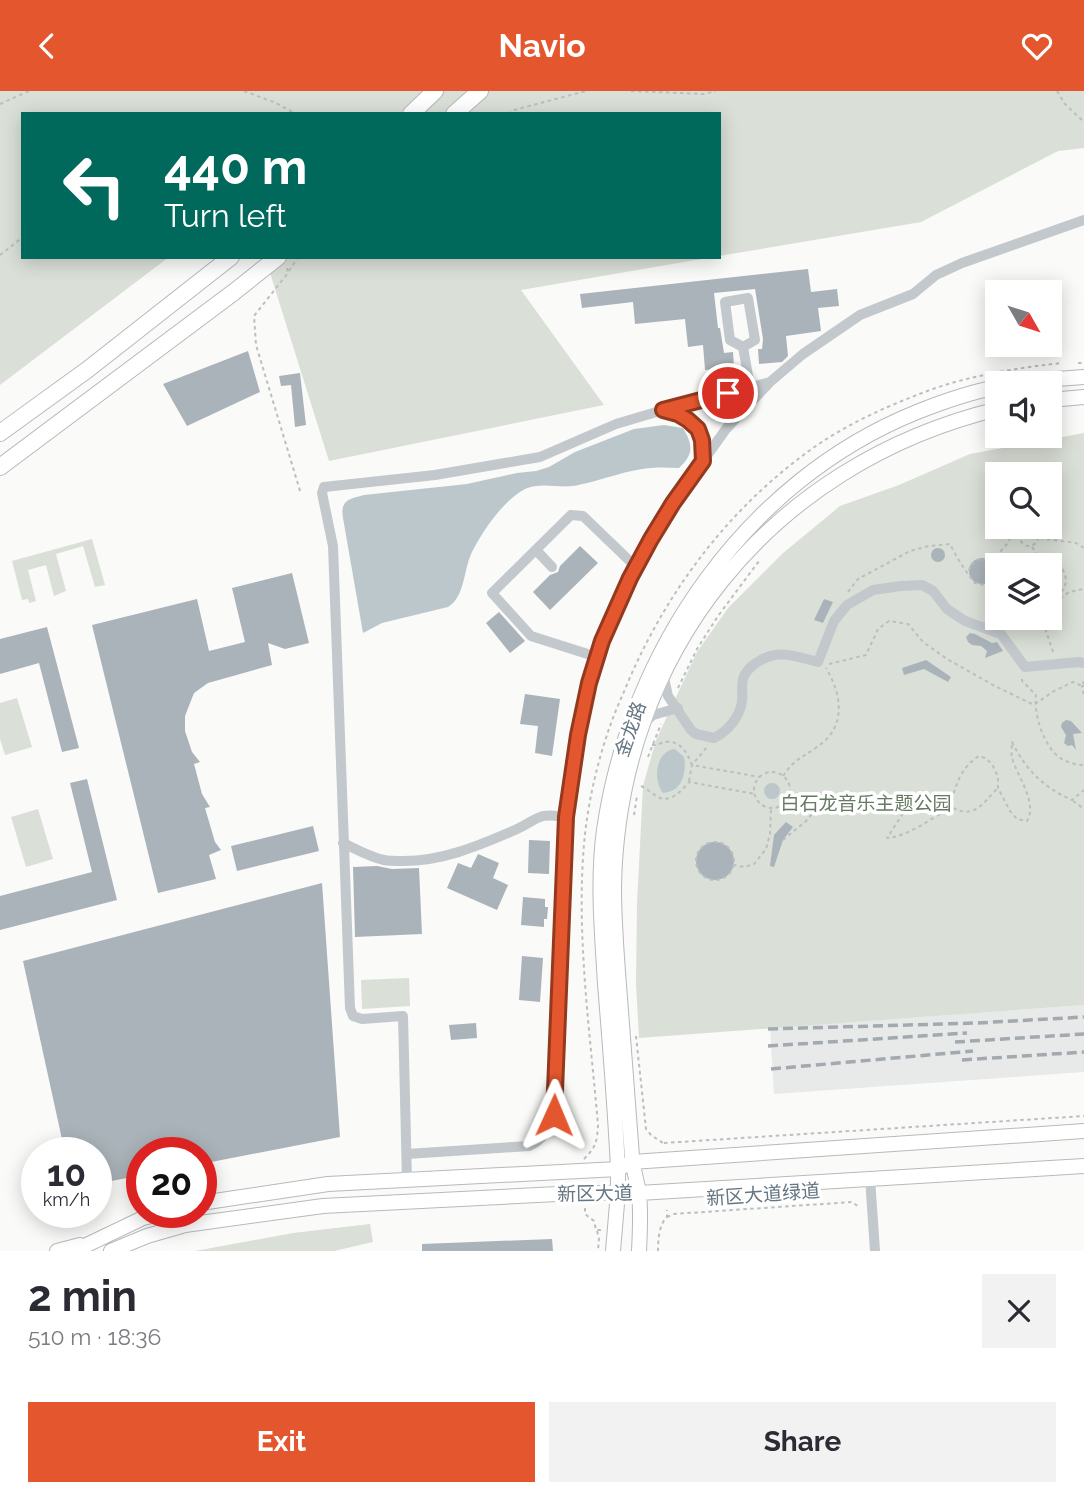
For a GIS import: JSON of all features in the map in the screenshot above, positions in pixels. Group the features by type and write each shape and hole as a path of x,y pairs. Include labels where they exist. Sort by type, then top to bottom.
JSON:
{"highway":[{"path":"413,112 435,91"},
{"path":"456,112 480,91"},
{"path":"0,433 87,370 228,259"},
{"path":"0,467 223,300 282,261"}],"main road":[{"path":"1062,379 1084,377"},
{"name":"金龙路","path":"613,1251 618,1169 602,937 602,855 606,818 620,755 641,694 676,624 714,569 756,521 802,478 865,436 899,419 985,391"},
{"path":"1062,399 1084,397"},
{"name":"金龙路","path":"639,1251 639,1193 632,1161 614,886 618,830 630,767 643,724 663,675 714,591 735,565 787,513 841,474 877,453 957,419 985,412"},
{"name":"新区大道","path":"217,1201 328,1184 618,1169 632,1161 1084,1131"},
{"name":"新区大道","path":"115,1249 146,1236 185,1225 323,1206 639,1193 1084,1167"},
{"path":"74,1251 126,1226"},
{"path":"57,1251 88,1243"}],"street":[{"path":"407,1154 529,1146 536,1144 548,1130 554,1115 566,817 589,683 602,641 636,567 658,527 726,429 770,382 803,354 860,316 913,294 936,275 1084,220"},
{"path":"748,298 755,340 743,347 730,340 725,302 748,298"},
{"path":"743,347 750,387"},
{"path":"407,1181 403,1016 362,1019 353,1016 350,1008 333,546 321,493 324,487 435,475 541,457 616,424 770,382"},
{"path":"663,410 678,414 698,429 702,440 703,461"},
{"path":"597,657 530,636 492,593 571,515 583,516 636,567"},
{"path":"536,550 552,567"},
{"path":"663,675 668,696 691,730 696,734 714,738 729,727 738,715 742,705 742,681 750,667 766,655 788,654 818,662 834,621 847,605 873,590 922,585 933,591 947,609 965,621 1001,634 1025,667 1084,663"},
{"path":"643,724 653,715 678,708"},
{"path":"343,843 385,860 438,858 461,852 521,827 540,816 566,817"},
{"path":"870,1178 875,1251"}],"path":[{"path":"0,104 29,91"},
{"path":"244,91 292,112"},
{"path":"511,112 586,91"},
{"path":"631,91 703,94 716,91"},
{"path":"1057,91 1065,104 1084,122"},
{"path":"0,255 21,239"},
{"path":"297,259 254,316 256,345 301,494"},
{"path":"282,261 288,273"},
{"path":"585,1161 584,1158 595,1147 598,1125 584,951 582,880 589,804 610,725 660,616 688,573 728,523 768,484 814,447 913,396 988,374 1061,363"},
{"path":"1078,363 1084,363"},
{"path":"998,553 1009,539"},
{"path":"1021,539 1023,545 1031,547 1035,553"},
{"path":"1031,547 1037,544 1039,539"},
{"path":"1046,539 1076,543 1084,548"},
{"path":"950,544 961,566 969,572 975,583 985,584"},
{"path":"677,689 696,649 764,555"},
{"path":"969,572 972,564 979,559 985,559"},
{"path":"1062,570 1066,578 1062,592"},
{"path":"1045,664 1054,651 1044,625 1056,614 1055,602 1069,591 1084,589"},
{"path":"783,776 790,764 819,747 838,723 839,704 834,682 824,665 866,655 878,629 889,621 908,624 923,642 947,659 1034,705"},
{"path":"1023,676 1022,681 1036,695 1034,705 1038,724 1046,741 1060,758 1084,765"},
{"path":"1084,681 1084,696"},
{"path":"1034,705 1073,682 1083,686"},
{"path":"648,757 662,720"},
{"path":"639,785 649,789 658,798 666,799 677,794 689,782 692,765 714,738"},
{"path":"652,745 667,741 676,743 685,749 692,765"},
{"path":"789,797 811,805 857,813 872,812 913,798 887,838 894,838 951,807 958,781 966,766 979,756 993,766 998,777 998,788 1010,811 1017,819 1027,821 1031,813 1012,756 1012,741 1027,768 1055,792 1084,809"},
{"path":"692,765 760,777 772,772 783,776 790,785 789,797 782,806 771,809 761,804 754,788 760,777"},
{"path":"990,770 993,766"},
{"path":"689,782 755,794"},
{"path":"951,807 963,813 975,810 998,788"},
{"path":"1072,800 1084,790"},
{"path":"634,821 637,797"},
{"path":"952,802 959,800"},
{"path":"783,840 820,805"},
{"path":"733,865 745,867 754,864 766,849 771,809"},
{"path":"710,843 722,844 732,853 733,865 726,876 708,879 696,866 697,854 710,843"},
{"path":"636,1034 646,1129 663,1144 1084,1116"},
{"path":"641,1129 646,1129"},
{"name":"新区大道绿道","path":"667,1217 674,1214 852,1202 859,1207"},
{"path":"585,1208 586,1214 594,1221 598,1251"},
{"path":"658,1251 658,1237 667,1217 667,1210"},
{"path":"652,1228 662,1227"},
{"path":"596,1230 604,1230"}],"shaded area":[{"path":"664,425 683,428 689,439 689,454 679,468 643,469 573,486 537,486 525,489 502,508 483,533 470,557 461,589 454,602 448,607 382,623 363,633 343,518 343,507 347,501 364,495 467,484 536,471 575,452 634,429"},
{"path":"675,749 684,757 684,775 675,789 663,793 658,781 658,767 663,755"},
{"path":"772,783 778,785 778,797 772,799 766,797 764,791 766,785"},
{"path":"1084,1005 1084,1072 774,1094 770,1028"}],"green space":[{"path":"0,91 1084,91 1084,148 1058,151 921,222 721,256 721,112 21,112 21,259 166,259 0,385"},
{"path":"266,259 701,259 521,290 604,405 329,461"},
{"name":"白石龙音乐主题公园","path":"1084,433 1084,1005 639,1038 636,984 637,904 643,786 656,740 697,652 728,608 782,554 840,506 899,485 970,454 1003,448 1062,448 1062,437"},
{"path":"92,539 105,585 95,587 83,546 56,554 66,591 54,596 46,565 28,570 36,601 29,603 28,599 22,600 12,561"},
{"path":"17,698 32,747 5,755 0,739 0,703"},
{"path":"38,809 53,859 26,867 11,817"},
{"path":"409,978 410,1006 362,1009 361,980"},
{"path":"370,1224 373,1242 334,1251 195,1251 293,1233"}],"building":[{"path":"808,269 811,292 837,289 839,306 818,308 821,331 786,336 788,356 782,362 759,364 758,349 762,349 763,339 755,289 714,293 724,353 733,352 734,367 705,370 703,345 688,347 685,319 635,324 633,302 582,308 580,294"},
{"path":"248,351 260,392 187,426 163,384"},
{"path":"300,373 306,425 295,427 291,385 281,386 279,376"},
{"path":"580,546 598,563 550,610 533,592 550,575 558,572 560,566"},
{"path":"935,548 941,548 945,555 941,562 935,562 931,558 931,552"},
{"path":"985,559 985,583 982,584 973,580 969,571 973,562"},
{"path":"292,573 309,643 285,649 268,643 272,665 208,683 194,693 185,716 185,731 192,752 200,762 194,764 202,794 210,807 205,808 215,842 221,850 209,855 216,879 158,893 92,625 197,599 209,651 245,642 232,588"},
{"path":"824,599 833,602 823,623 814,620"},
{"path":"499,612 525,641 510,653 486,623"},
{"path":"47,627 79,748 62,752 39,663 0,674 0,639"},
{"path":"970,633 992,643 997,642 1003,651 985,658 987,651 968,642 966,637"},
{"path":"926,660 951,677 948,682 924,669 904,675 902,668"},
{"path":"525,694 560,699 552,756 535,753 538,726 520,724"},
{"path":"1066,720 1071,721 1082,733 1073,734 1076,750 1072,745 1064,743 1066,735 1061,727"},
{"path":"87,779 117,900 0,930 0,896 92,872 70,783"},
{"path":"786,822 793,827 783,840 774,867 770,866 774,835"},
{"path":"313,826 319,851 237,871 231,846"},
{"path":"529,840 550,841 549,874 528,873"},
{"path":"715,842 728,848 734,861 728,874 715,880 702,874 696,861 702,848"},
{"path":"478,854 499,863 493,878 508,885 497,910 447,888 458,863 471,868"},
{"path":"377,866 392,869 419,868 422,934 355,937 353,867"},
{"path":"322,883 340,1137 217,1161 217,1137 126,1137 126,1178 112,1181 112,1137 62,1137 23,961"},
{"path":"523,897 545,899 545,907 548,907 544,927 521,925"},
{"path":"522,956 543,958 540,1002 519,1000"},
{"path":"476,1023 477,1038 451,1040 449,1025"},
{"path":"552,1239 553,1251 422,1251 422,1244"}],"railway":[{"path":"768,1029 1084,1017"},
{"path":"768,1046 967,1033"},
{"path":"955,1042 1084,1034"},
{"path":"771,1069 973,1051"},
{"path":"962,1060 1084,1052"}],"route":[{"path":"554,1115 566,817 589,683 602,641 630,578 673,503 703,461 702,440 698,429 678,414 663,410 728,393"}]}
